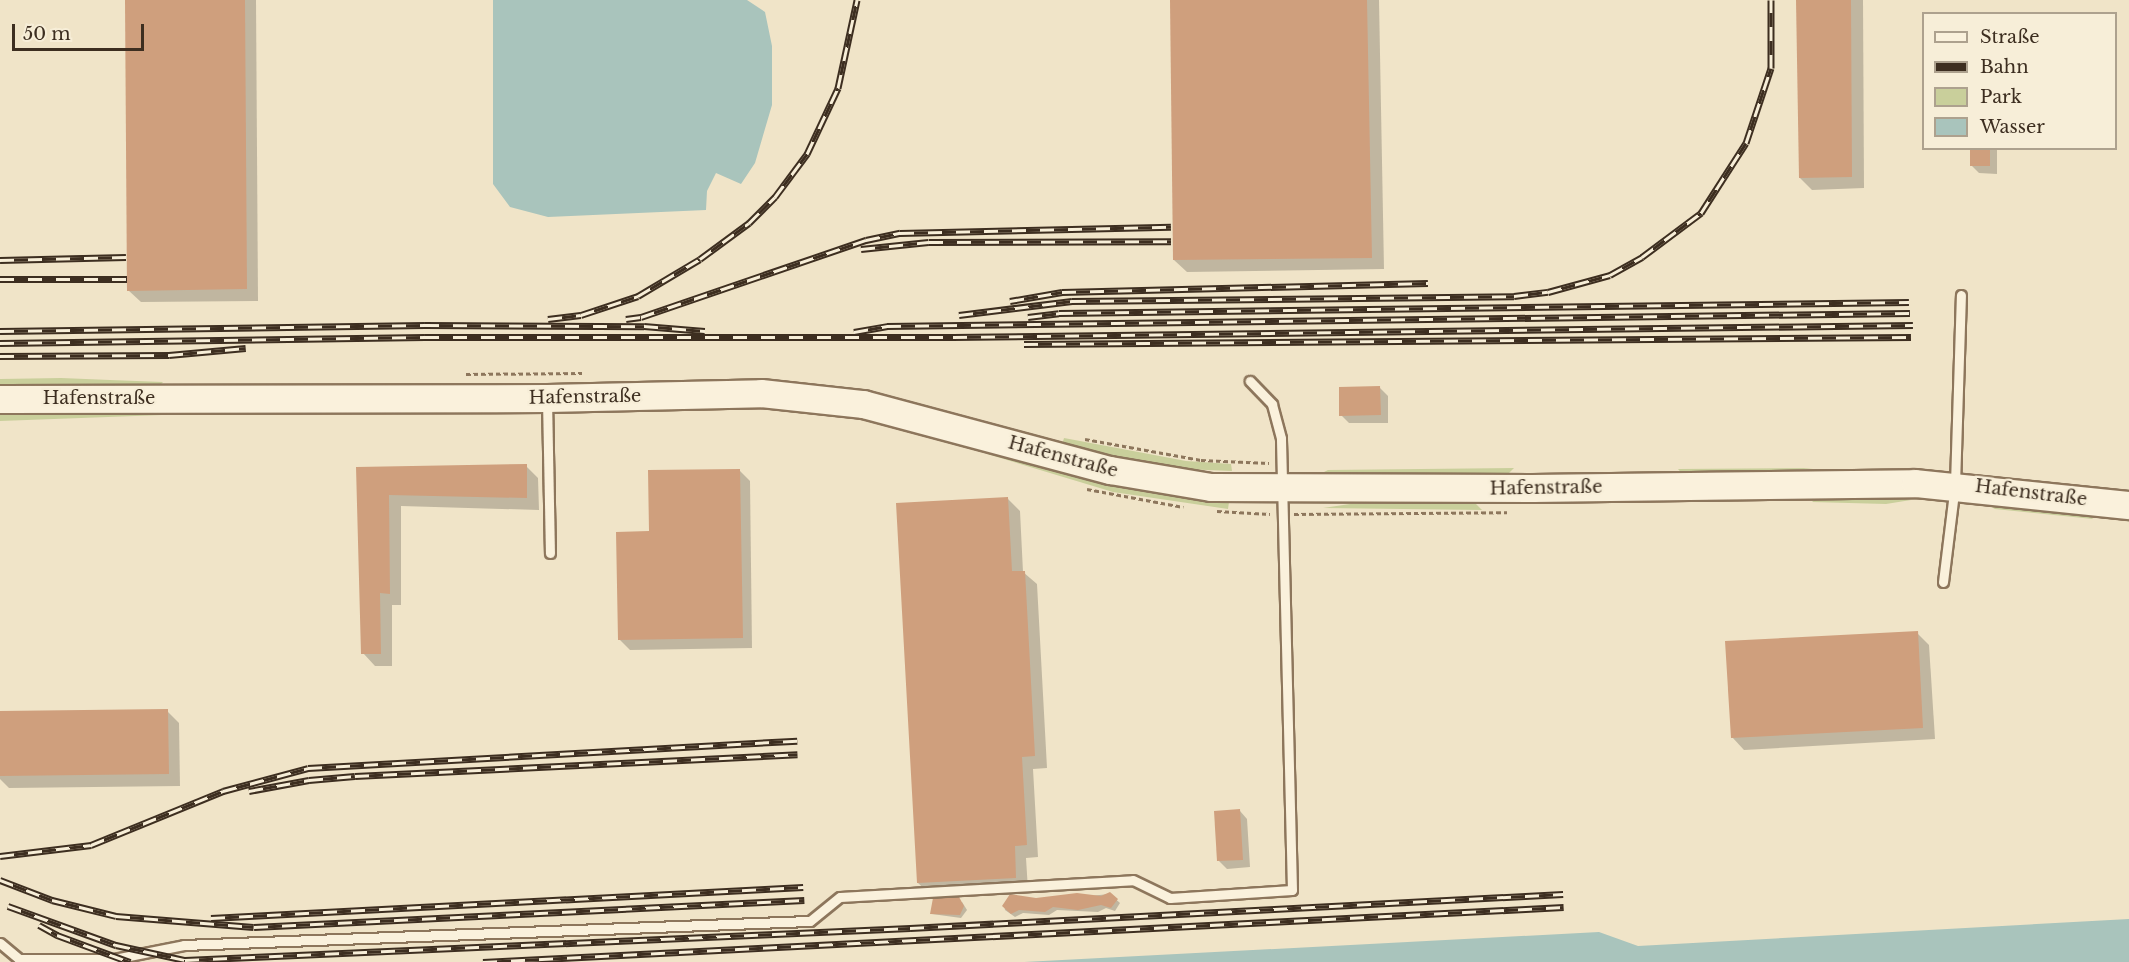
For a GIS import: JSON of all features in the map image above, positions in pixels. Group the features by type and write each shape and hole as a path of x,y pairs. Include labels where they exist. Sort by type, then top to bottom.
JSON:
{"street":[{"name":"Hafenstraße","path":"0,399 547,398 727,393 810,397 917,416 1139,477 1211,487 1282,476 1955,484 2129,505"}],"lane":[{"path":"1943,582 1955,484 1961,295"},
{"path":"0,943 19,958 114,958 184,945 810,921 840,897 934,891 1133,880 1170,898 1292,890 1282,476 1272,404 1250,381"},
{"path":"547,398 550,553"}],"path":[{"path":"464,374 588,373"},
{"path":"1081,438 1282,476"}],"green space":[{"path":"61,378 163,382 157,388 0,386 0,379"},
{"path":"156,407 162,415 0,421 0,414"},
{"path":"1064,438 1186,461 1231,464 1232,471 1183,469 1107,455 1062,445"},
{"path":"997,449 1114,486 1229,502 1228,509 1113,492 987,454"},
{"path":"1514,468 1507,475 1324,472 1328,470"},
{"path":"1813,468 1749,475 1685,477 1678,469"},
{"path":"1820,495 1893,496 1911,500 1886,504 1812,502"},
{"path":"1475,503 1482,510 1323,508 1350,504"},
{"path":"1986,504 2086,511 2093,519 1995,509"}],"water":[{"path":"493,0 747,0 765,12 772,46 772,105 755,163 741,184 716,173 707,191 706,210 548,217 510,207 493,184"},
{"path":"2129,919 2129,962 1024,962 1599,932 1638,946"}],"building":[{"path":"125,0 245,0 247,289 127,291"},
{"path":"1170,0 1367,0 1372,258 1173,260"},
{"path":"1796,0 1851,0 1852,177 1799,178"},
{"path":"1970,150 1990,150 1990,166 1970,166"},
{"path":"1380,386 1381,415 1339,416 1339,387"},
{"path":"527,464 527,498 389,495 390,594 380,593 381,654 361,654 356,467"},
{"path":"740,469 743,638 618,640 616,532 649,531 648,470"},
{"path":"1008,497 1012,571 1025,571 1035,756 1022,757 1027,845 1015,846 1016,878 917,883 896,503"},
{"path":"1918,631 1923,728 1731,738 1725,641"},
{"path":"168,709 169,774 0,776 0,711"},
{"path":"1240,809 1243,860 1217,861 1214,811"},
{"path":"1110,892 1118,899 1111,908 1101,905 1078,910 1053,907 1045,912 1019,910 1011,914 1002,906 1010,894 1036,898 1077,893 1101,896"},
{"path":"959,897 964,906 960,915 930,914 933,898"}],"railway":[{"path":"548,319 581,315 638,296 700,259 749,223 775,197 807,154 838,88 857,0"},
{"path":"959,315 1072,301 1514,296 1548,292 1610,275 1642,257 1701,213 1746,143 1771,68 1771,0"},
{"path":"626,319 641,317 866,240 900,233 1171,227"},
{"path":"861,249 929,242 1171,241"},
{"path":"0,260 126,257"},
{"path":"0,279 127,279"},
{"path":"1010,301 1062,292 1428,283"},
{"path":"1028,317 1059,313 1909,302"},
{"path":"854,332 887,326 1910,313"},
{"path":"0,331 425,325 644,326 705,331"},
{"path":"0,343 425,337 953,337 1913,325"},
{"path":"1024,344 1911,337"},
{"path":"0,356 169,355 246,348"},
{"path":"0,856 91,845 223,791 308,768 797,741"},
{"path":"249,791 309,780 355,776 797,754"},
{"path":"0,880 52,900 116,916 254,927 804,900"},
{"path":"211,918 803,887"},
{"path":"8,906 116,945 185,960 910,928 1563,894"},
{"path":"483,962 1564,907"},
{"path":"39,925 57,935 130,962"}]}
